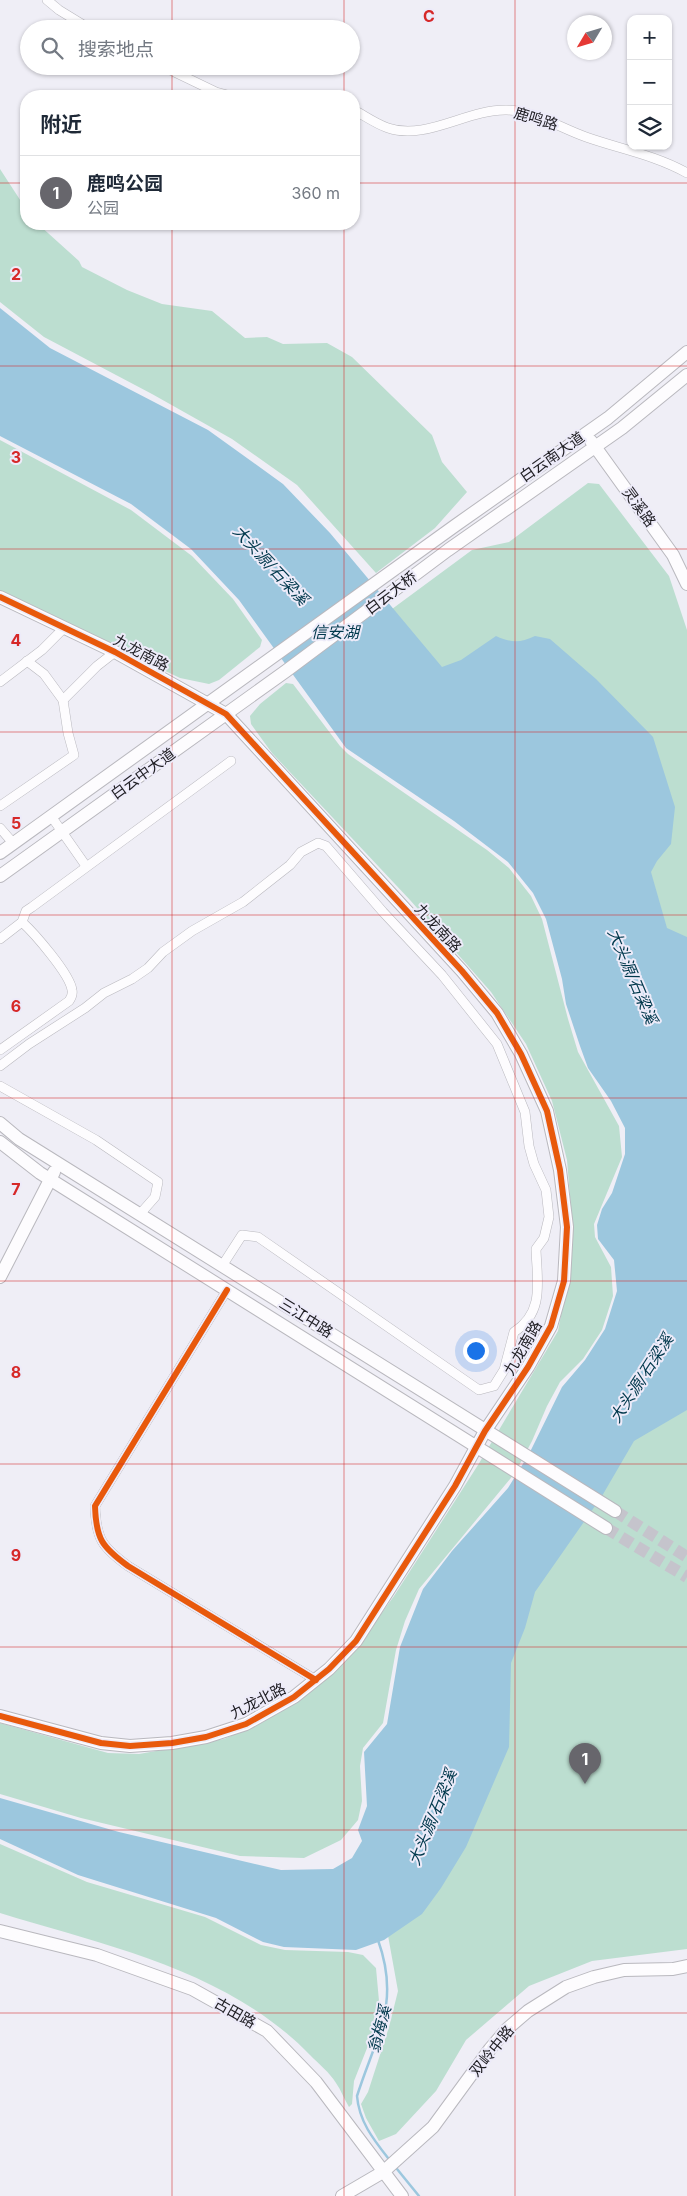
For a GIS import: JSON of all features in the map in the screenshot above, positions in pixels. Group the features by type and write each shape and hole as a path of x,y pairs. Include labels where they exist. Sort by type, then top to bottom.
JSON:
{"main road":[{"name":"白云南大道","path":"414,556 608,418 687,352"},
{"name":"白云南大道","path":"423,569 622,428 687,375"},
{"name":"灵溪路","path":"586,434 673,555 687,584"},
{"name":"白云大桥","path":"276,656 414,556"},
{"name":"白云大桥","path":"286,671 423,569"},
{"name":"九龙南路","path":"0,597 115,652 226,714 462,971 496,1013 521,1054 547,1111 560,1170 568,1227 564,1281 552,1326 528,1367 485,1431"},
{"name":"白云中大道","path":"0,853 276,656"},
{"name":"白云中大道","path":"0,876 286,671"},
{"name":"三江中路","path":"0,1123 19,1138 614,1511"},
{"name":"三江中路","path":"0,1142 50,1179 606,1528"},
{"path":"0,1277 59,1163"},
{"name":"九龙北路","path":"0,1716 101,1743 130,1746 172,1743 206,1737 246,1724 294,1697 329,1669 356,1641 455,1486 485,1431"},
{"name":"古田路","path":"0,1931 97,1955 192,1989 267,2031 316,2082 402,2196"},
{"name":"双岭中路","path":"342,2196 383,2172 433,2127 490,2049 507,2029 528,2011 566,1987 594,1977 624,1970 673,1969 687,1966"}],"street":[{"path":"47,0 75,20"},
{"path":"181,75 212,90"},
{"name":"鹿鸣路","path":"360,113 388,128 408,131 423,130 486,111 508,110 530,114 585,136 650,155 687,173"},
{"path":"0,682 42,650 64,628"},
{"path":"63,700 97,666 115,652"},
{"path":"0,806 74,755 68,733 63,700 44,674 26,661"},
{"path":"0,939 22,922 29,909 232,761"},
{"path":"51,816 86,866"},
{"path":"0,828 13,843"},
{"path":"0,1066 104,993 132,979 148,968 163,952 192,931 244,902 290,865 301,852 311,845 318,843 326,846 383,912 442,975 497,1044 525,1112 529,1146 534,1164 546,1190 549,1217 544,1238 536,1249 540,1282 538,1296 523,1326 514,1332 504,1370 494,1386 479,1390 258,1237 242,1235 222,1266"},
{"path":"383,912 396,901"},
{"path":"0,1050 69,1001 72,995 70,984 55,960 22,922"},
{"path":"0,1086 96,1140 158,1182 155,1197 140,1214"},
{"path":"227,1290 94,1506 96,1525 102,1543 109,1552 128,1566 316,1680"}],"green space":[{"path":"0,169 20,200 20,230 45,230 79,261 82,267 127,290 162,304 212,311 245,338 267,337 283,344 327,343 352,357 432,435 442,462 467,492 435,528 376,573 297,485 232,439 44,337 0,302"},
{"path":"0,440 131,510 192,556 233,599 262,640 260,647 219,680 209,684 180,678 0,592"},
{"path":"588,483 599,484 669,576 687,630 687,945 666,932 454,670 439,671 388,612 472,550 509,542"},
{"path":"286,683 293,684 348,754 487,850 509,868 531,896 542,919 578,1052 619,1126 622,1157 594,1224 595,1237 611,1267 613,1296 602,1330 583,1359 560,1382 515,1473 419,1589 405,1621 396,1650 383,1723 363,1748 360,1766 362,1801 358,1820 341,1840 304,1858 240,1856 81,1818 0,1794 0,1723 108,1753 139,1754 224,1739 261,1723 294,1704 332,1674 360,1643 394,1596 478,1465 558,1331 565,1294 571,1209 567,1160 552,1101 526,1044 491,992 410,900 272,753 251,724 250,716 260,704"},
{"path":"687,1402 687,1949 592,1961 529,1986 466,2040 436,2091 396,2134 379,2141 366,2118 361,2104 368,2092 389,2027 398,1991 387,1930 503,1690 529,1590 626,1438"},
{"path":"0,1844 87,1882 205,1917 261,1945 285,1950 348,1952 363,1955 376,1968 379,2001 373,2033 354,2081 352,2104 349,2107 334,2079 310,2055 278,2026 243,2002 205,1982 165,1965 83,1937 0,1913"}],"water":[{"path":"0,308 50,348 208,430 283,484 330,533 442,667 461,660 496,636 516,641 535,636 550,639 596,679 653,737 675,807 671,844 657,861 651,872 667,928 687,937 687,1410 634,1441 602,1496 535,1592 525,1628 511,1663 509,1747 466,1847 441,1888 422,1914 384,1940 356,1950 284,1947 263,1942 216,1918 78,1875 0,1839 0,1798 119,1832 281,1870 333,1869 352,1858 362,1841 358,1830 367,1806 364,1752 387,1724 400,1647 423,1589 452,1551 508,1488 529,1454 562,1387 585,1360 605,1329 617,1291 614,1260 598,1239 597,1225 602,1209 612,1193 625,1154 625,1128 611,1101 588,1068 566,1004 562,979 546,919 533,893 508,862 454,821 346,748 239,600 191,549 131,504 0,436"}],"waterway":[{"name":"翁梅溪","path":"378,1940 387,1983 386,2002 378,2037 357,2096 364,2122 372,2137 388,2158"},
{"name":"翁梅溪","path":"397,2169 419,2196"}],"tunnel":[{"path":"615,1511 687,1557"},
{"path":"606,1528 687,1577"}],"cycle path":[{"path":"0,597 115,652 226,714 462,971 497,1013 521,1054 547,1111 560,1170 567,1227 564,1281 551,1326 528,1367 485,1431 455,1486 356,1641 329,1669 294,1697 246,1724 206,1737 172,1743 130,1746 101,1743 0,1716"},
{"path":"227,1290 95,1506 97,1527 106,1547 128,1566 316,1680"}],"place":[{"name":"鹿鸣公园","path":"585,1784"}],"water label":[{"name":"大头源/石梁溪","path":"271,565"},
{"name":"信安湖","path":"335,632"},
{"name":"大头源/石梁溪","path":"633,976"},
{"name":"大头源/石梁溪","path":"641,1378"},
{"name":"大头源/石梁溪","path":"432,1817"}]}
